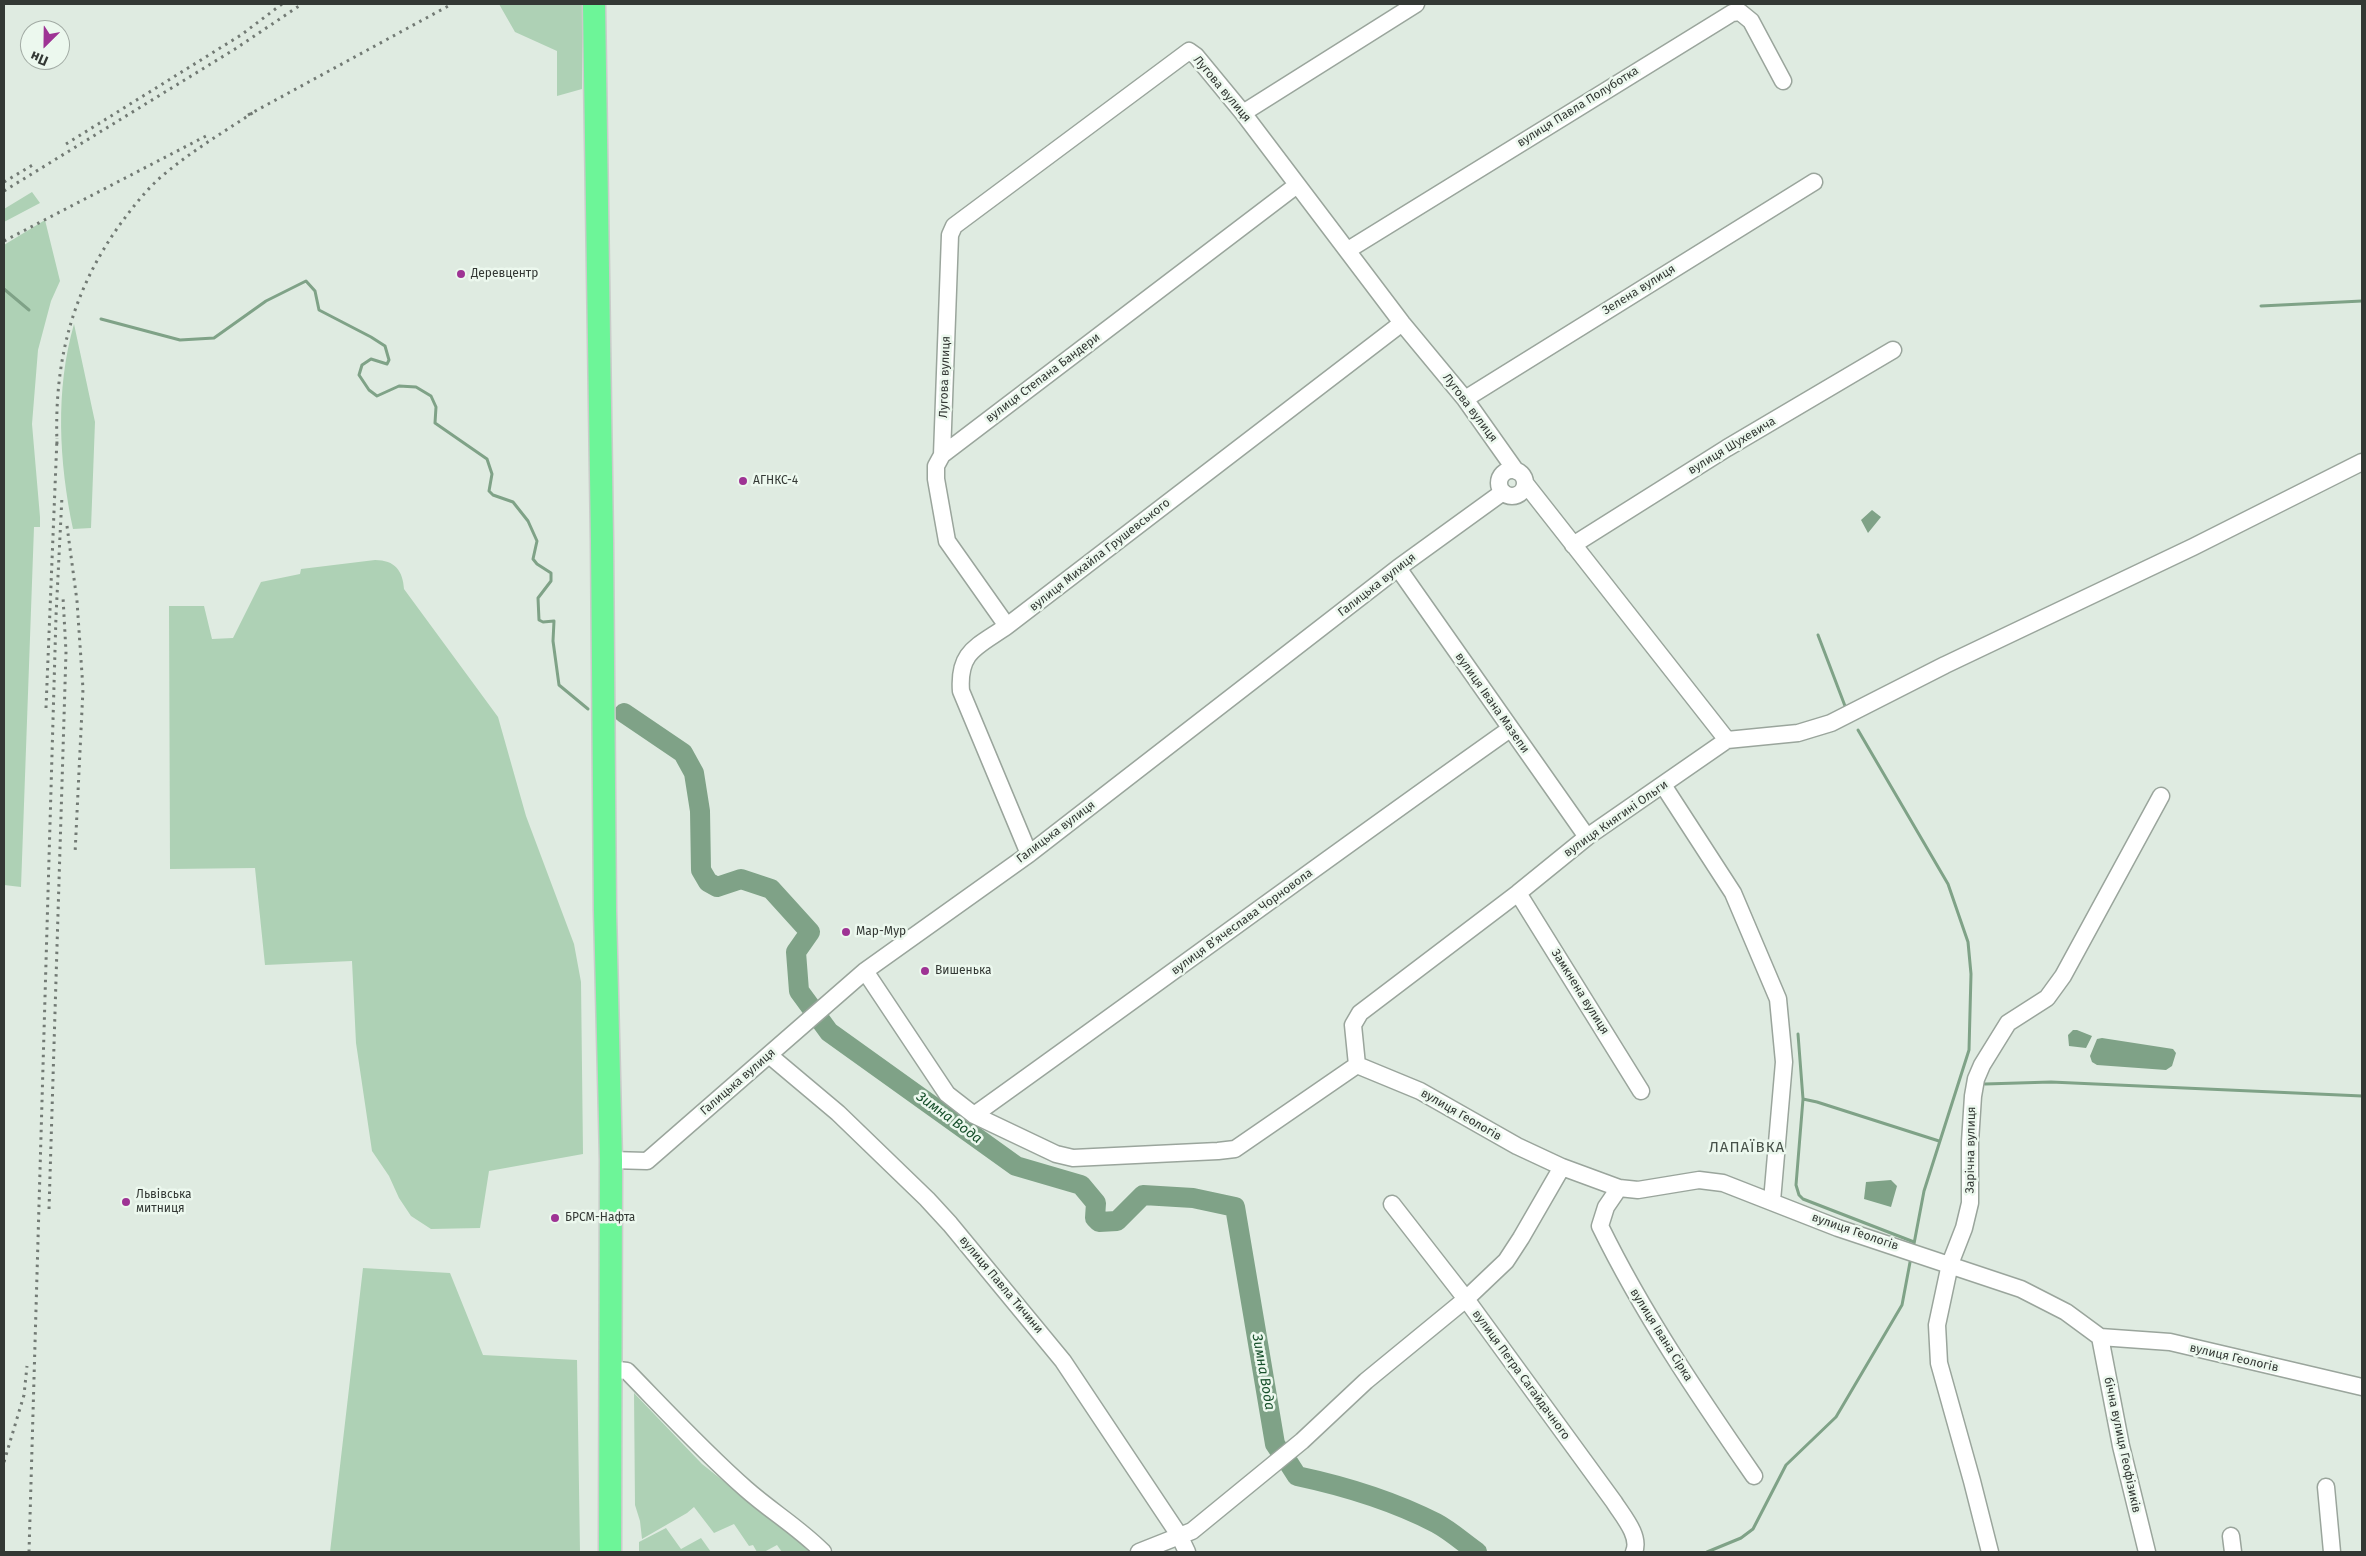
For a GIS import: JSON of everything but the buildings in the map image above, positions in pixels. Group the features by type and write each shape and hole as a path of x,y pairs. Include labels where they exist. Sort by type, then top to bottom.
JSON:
{"highway":[{"path":"594,4 605,911 611,1160 610,1552"}],"street":[{"path":"1243,113 1416,4"},
{"name":"вулиця Павла Полуботка","path":"1348,250 1732,13 1740,12 1751,21 1783,80"},
{"name":"Лугова вулиця","path":"942,455 950,235 954,226 1189,51 1196,56 1243,113 1402,323 1465,399 1520,477 1573,546 1727,740"},
{"name":"Зелена вулиця","path":"1465,399 1814,182"},
{"name":"вулиця Степана Бандери","path":"942,455 1297,185"},
{"name":"вулиця Михайла Грушевського","path":"1029,854 961,691 961,666 968,654 1402,323"},
{"name":"вулиця Шухевича","path":"1573,546 1727,448 1892,350"},
{"path":"942,455 936,466 936,479 947,540 1007,626"},
{"name":"вулиця Княгині Ольги","path":"1357,1065 1353,1026 1360,1013 1518,893 1587,837 1727,740 1812,730 2193,547 2362,462"},
{"name":"Галицька вулиця","path":"611,1160 647,1161 865,971 1029,854 1398,568 1503,492 1499,484 1502,474 1511,470 1520,477"},
{"name":"вулиця Івана Мазепи","path":"1398,568 1587,837"},
{"name":"вулиця Вʼячеслава Чорновола","path":"974,1115 1246,920 1378,822 1510,729"},
{"path":"1663,785 1732,893 1778,999 1784,1062 1772,1201"},
{"name":"Зарічна вулиця","path":"1990,1552 1939,1363 1937,1325 1950,1264 1964,1228 1970,1203 1972,1096 1982,1065 2008,1023 2048,998 2063,976 2161,796"},
{"name":"Замкнена вулиця","path":"1518,893 1641,1091"},
{"path":"865,971 947,1094 974,1115 1056,1154 1073,1158 1218,1152 1235,1149 1357,1065"},
{"name":"вулиця Павла Тичини","path":"769,1055 838,1113 927,1199 950,1224 1064,1361 1179,1535 1187,1552"},
{"name":"вулиця Геологів","path":"1357,1065 1420,1091 1479,1126 1562,1167 1619,1188 1638,1190 1699,1180 1723,1183 1838,1228 2021,1289 2066,1312 2100,1337 2170,1342 2362,1388"},
{"path":"1139,1552 1192,1530 1302,1440 1366,1381 1466,1299 1506,1261 1562,1167"},
{"name":"вулиця Івана Сірка","path":"1619,1188 1606,1207 1600,1226 1625,1276 1656,1328 1704,1404 1754,1476"},
{"name":"вулиця Петра Сагайдачного","path":"1392,1204 1466,1299 1614,1502 1632,1532 1636,1542 1634,1552"},
{"name":"бічна вулиця Геофізиків","path":"2100,1337 2121,1446 2146,1552"},
{"path":"609,1370 627,1371 701,1448 748,1491 804,1532 822,1552"},
{"path":"2326,1487 2332,1552"},
{"path":"2231,1536 2234,1552"}],"shaded area":[{"path":"499,4 582,4 582,89 557,96 557,51 515,32"},
{"path":"32,192 40,203 4,222 4,209"},
{"path":"45,220 60,281 51,301 38,350 32,424 40,527 34,527 21,887 4,885 4,245"},
{"path":"74,324 95,422 91,528 73,529 68,504 61,426 64,374"},
{"path":"1872,510 1881,517 1868,533 1861,520"},
{"path":"375,560 388,562 397,568 402,577 404,589 498,717 526,816 574,944 581,982 583,1154 489,1171 480,1228 431,1229 411,1216 399,1198 389,1176 372,1151 356,1043 352,961 265,965 255,868 170,869 169,606 204,606 212,639 233,638 261,582 300,574 301,569"},
{"path":"2073,1030 2092,1036 2086,1048 2069,1046 2068,1035"},
{"path":"2102,1038 2173,1049 2176,1053 2172,1066 2166,1070 2097,1065 2092,1062 2090,1056 2097,1039"},
{"path":"1891,1180 1897,1186 1891,1207 1864,1199 1866,1182"},
{"path":"363,1268 450,1273 483,1355 577,1360 580,1552 330,1552"},
{"path":"634,1393 702,1464 799,1541 809,1552 782,1552 777,1545 764,1552 757,1552 753,1545 749,1546 734,1524 714,1533 694,1507 642,1539 640,1521 635,1505"},
{"path":"666,1528 681,1549 701,1538 711,1552 639,1552 639,1542"}],"waterway":[{"path":"101,319 180,340 214,338 266,301 306,281 315,291 319,310 385,346 389,360 387,364 371,359 362,365 359,375 369,390 377,396 399,386 416,387 431,396 436,407 435,423 487,459 492,474 489,491 493,495 513,502 528,521 537,541 533,559 551,573 551,581 538,598 539,620 543,622 554,621 553,641 559,685 588,709"},
{"path":"4,289 29,310"},
{"path":"2261,306 2362,301"},
{"path":"1818,635 1845,706"},
{"name":"Зимна Вода","path":"624,713 683,753 694,773 700,811 701,870 708,882 717,887 741,879 771,889 810,932 796,952 799,991 829,1032 1016,1166 1081,1185 1096,1203 1095,1218 1099,1222 1117,1221 1143,1195 1193,1198 1235,1207 1275,1444 1279,1450"},
{"path":"1858,730 1948,884 1968,942 1971,974 1969,1050 1924,1191 1913,1249"},
{"path":"1798,1034 1803,1099 1796,1185 1799,1195 1803,1199 1914,1242"},
{"path":"1985,1084 2051,1082 2362,1096"},
{"path":"1803,1099 1939,1141"},
{"path":"1707,1552 1741,1538 1753,1529 1786,1465 1836,1417 1902,1305 1911,1257"},
{"name":"Зимна Вода","path":"1288,1462 1297,1476 1350,1489 1420,1515 1442,1526 1477,1552"}],"railway":[{"path":"66,144 241,35 282,4"},
{"path":"4,191 235,49 302,4"},
{"path":"248,115 452,4"},
{"path":"57,444 57,413 63,356 78,301 104,249 121,223 150,187 195,151 254,112"},
{"path":"4,241 206,136"},
{"path":"4,182 36,163"},
{"path":"46,708 57,438"},
{"path":"29,1552 56,616 62,496"},
{"path":"67,526 77,601 83,689 75,854"},
{"path":"49,1209 66,652 63,597"},
{"path":"4,1462 24,1395 27,1366"}],"place":[{"name":"Деревцентр","path":"461,274"},
{"name":"АГНКС-4","path":"743,481"},
{"name":"Мар-Мур","path":"846,932"},
{"name":"Вишенька","path":"925,971"},
{"name":"Львівська митниця","path":"126,1202"},
{"name":"БРСМ-Нафта","path":"555,1218"}],"district":[{"name":"ЛАПАЇВКА","path":"1747,1148"}]}
